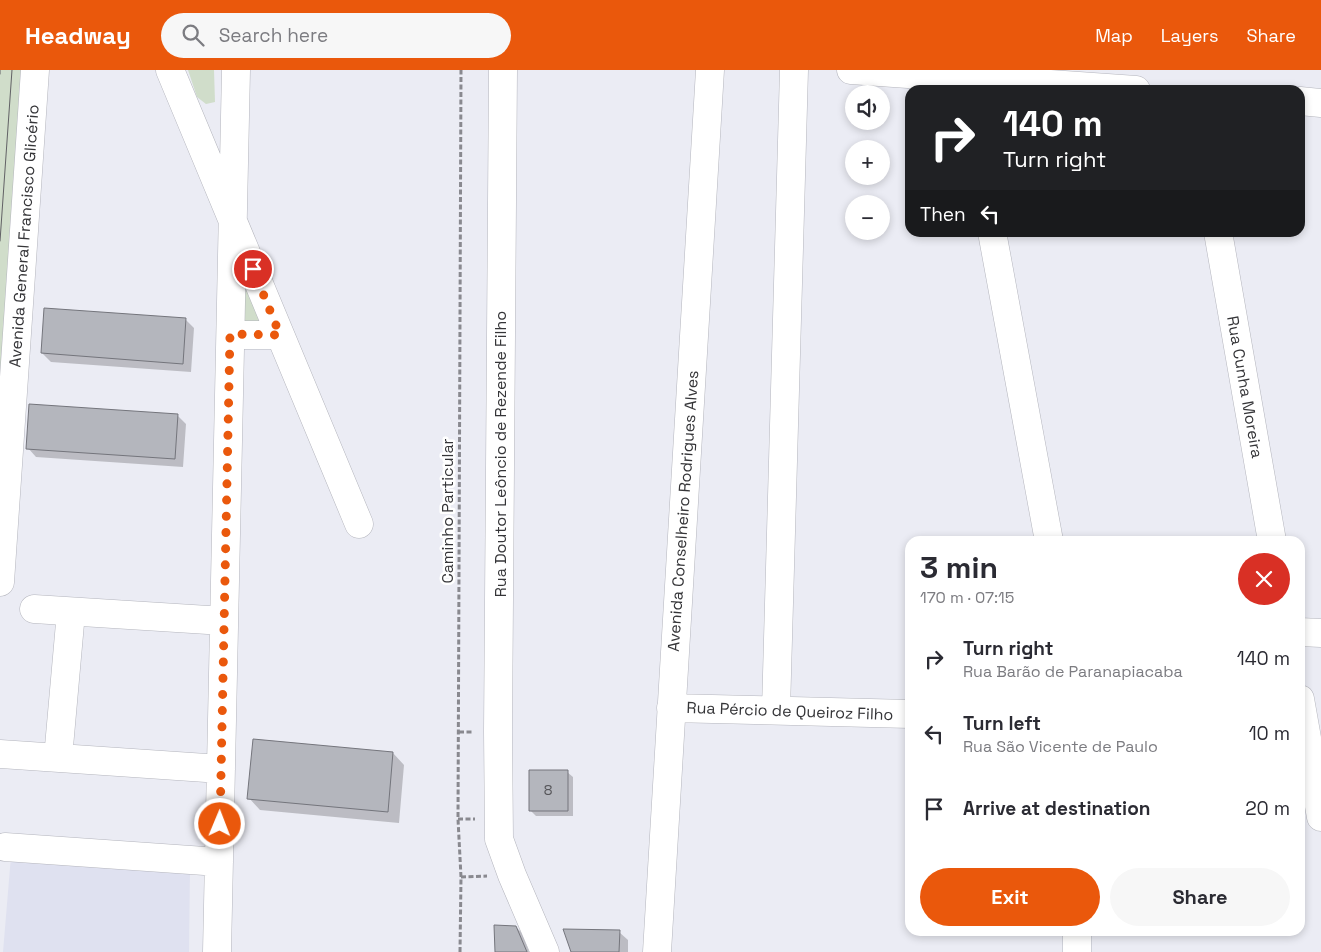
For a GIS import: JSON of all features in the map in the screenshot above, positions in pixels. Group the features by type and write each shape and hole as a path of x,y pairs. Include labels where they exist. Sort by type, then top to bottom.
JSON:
{"street":[{"name":"Avenida General Francisco Glicério","path":"0,582 35,70"},
{"path":"170,70 359,524"},
{"path":"217,952 236,70"},
{"name":"Rua Doutor Leôncio de Rezende Filho","path":"503,70 498,722 499,839 512,875 545,952"},
{"name":"Avenida Conselheiro Rodrigues Alves","path":"657,952 710,70"},
{"path":"776,710 794,70"},
{"path":"851,70 965,84 994,85"},
{"path":"1305,101 1321,103"},
{"path":"193,127 216,127 224,125 235,118"},
{"path":"993,237 1048,536"},
{"name":"Rua Cunha Moreira","path":"1219,237 1271,536"},
{"path":"230,334 280,335"},
{"path":"34,609 224,621"},
{"path":"58,758 71,612"},
{"path":"1305,632 1321,633"},
{"name":"Rua Pércio de Queiroz Filho","path":"671,708 905,714"},
{"path":"1305,729 1321,817"},
{"path":"0,754 221,769"},
{"path":"5,847 219,862"},
{"path":"1077,936 1077,952"}],"path":[{"name":"Caminho Particular","path":"460,952 461,877 458,819 462,70"}],"shaded area":[{"path":"11,856 190,870 189,952 3,952"}],"green space":[{"path":"0,70 26,70 0,438"},
{"path":"188,70 214,70 215,102 206,104 197,97"},
{"path":"244,274 266,326 245,326"}],"building":[{"path":"44,308 186,318 183,364 41,353"},
{"path":"29,404 178,414 175,459 26,449"},
{"path":"253,739 393,752 388,812 247,799"},
{"path":"529,770 568,770 568,811 529,811"},
{"path":"494,925 516,926 527,952 495,952"},
{"path":"563,929 620,930 619,952 571,952"}],"tram line":[{"path":"0,241 12,70"}],"route":[{"path":"220,824 230,334 280,335 253,269"}]}
